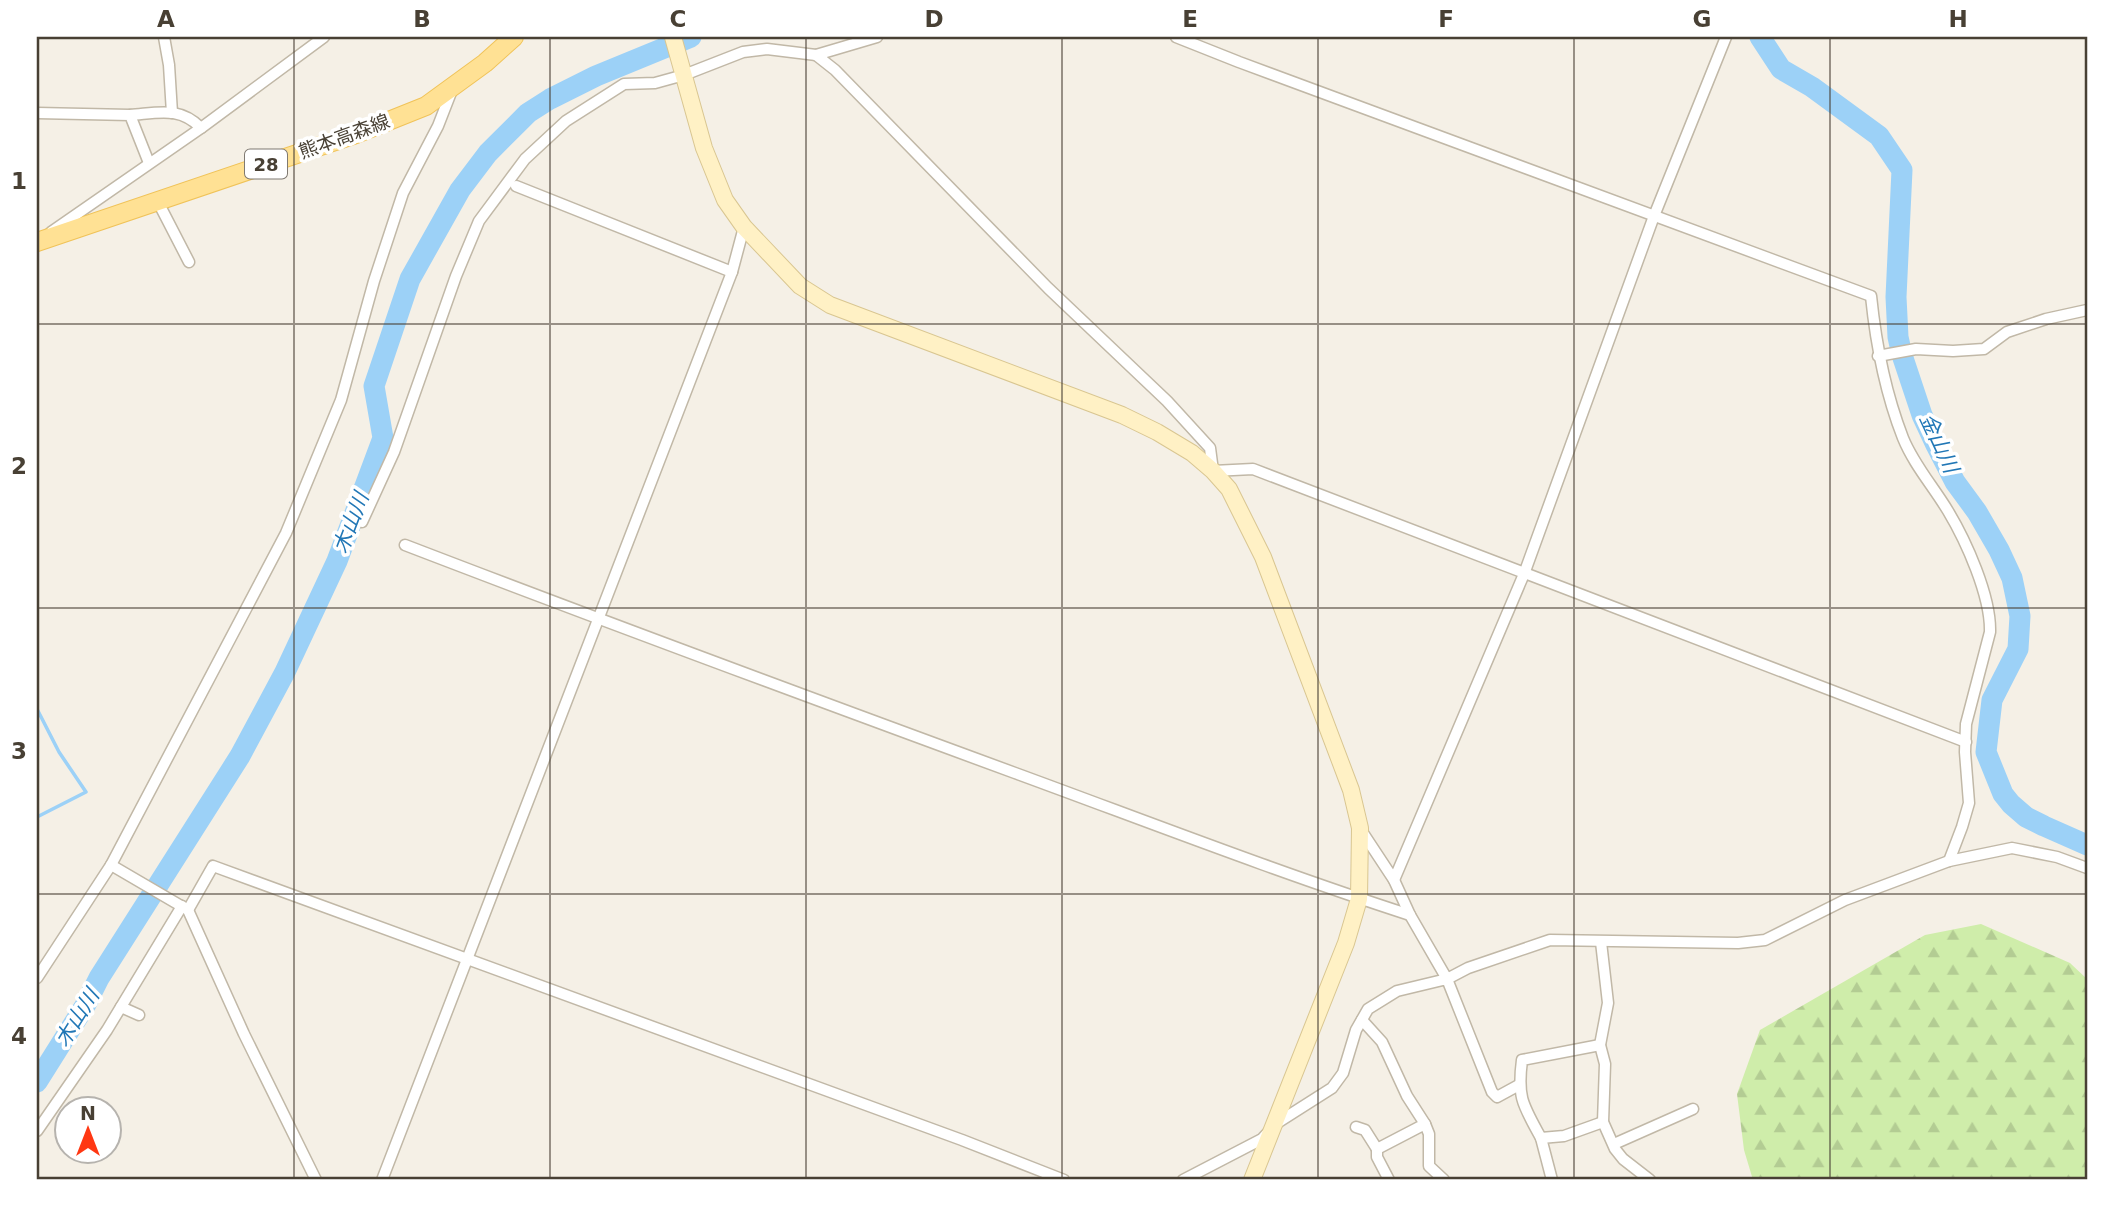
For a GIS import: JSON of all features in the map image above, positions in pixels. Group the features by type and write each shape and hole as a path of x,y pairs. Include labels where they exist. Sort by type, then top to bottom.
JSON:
{"main road":[{"name":"熊本高森線","path":"37,241 356,134 426,106 485,63 514,37"}],"street":[{"path":"164,37 172,113"},
{"path":"37,241 201,128 324,37"},
{"path":"673,37 704,148 725,200 744,227 800,286 830,305 1122,415 1192,453 1229,489 1263,557 1351,790 1360,828 1359,899 1346,943 1252,1180"},
{"path":"362,522 394,452 461,265 480,221 525,159 556,131 601,97 624,85 655,83 682,70 743,52 767,49 816,55 877,37"},
{"path":"1176,37 1871,296 1882,355 1903,438 1920,471 1948,510 1961,536 1978,578 1990,620 1990,632 1966,724 1969,803 1949,861"},
{"path":"1394,880 1524,573 1654,216 1726,37"},
{"path":"816,55 835,70 1048,288 1167,401 1210,448 1213,471"},
{"path":"37,978 111,865 286,533 341,400 374,281 403,193 438,126 453,86"},
{"path":"37,113 172,113 191,117 201,128"},
{"path":"130,115 149,163"},
{"path":"516,186 732,272"},
{"path":"157,200 189,262"},
{"path":"382,1180 732,272 744,227"},
{"path":"1882,355 1916,349 1984,349 2007,332 2046,319 2087,310"},
{"path":"1213,471 1253,469 1966,742"},
{"path":"405,545 597,619 1359,899 1410,915"},
{"path":"1360,828 1394,880 1410,915 1447,979 1492,1092 1497,1097 1519,1085"},
{"path":"1183,1180 1262,1139 1276,1123 1339,1082 1352,1042 1368,1009 1397,991 1447,979 1468,968 1550,940 1738,943 1765,940 1845,900 1949,861 2012,848 2057,857 2087,868"},
{"path":"111,865 185,908 316,1180"},
{"path":"37,1131 213,866 469,958 1064,1180"},
{"path":"1601,942 1608,1003 1600,1045 1605,1064 1603,1122 1623,1159 1650,1180"},
{"path":"121,1007 139,1016"},
{"path":"1362,1020 1382,1042 1407,1096 1425,1124 1429,1134 1429,1166 1444,1180"},
{"path":"1552,1180 1541,1138 1521,1101 1519,1085 1522,1060 1600,1045"},
{"path":"1614,1144 1693,1109"},
{"path":"1541,1138 1564,1136 1603,1122"},
{"path":"1377,1149 1425,1124"},
{"path":"1356,1128 1365,1130 1377,1149 1377,1157 1389,1180"}],"green space":[{"path":"1981,924 2070,963 2087,979 2087,1180 1753,1180 1744,1150 1737,1094 1760,1030 1925,935"}],"waterway":[{"name":"木山川","path":"37,1082 86,1004 99,978 240,756 285,672 337,561 383,438 374,386 410,279 460,190 488,153 528,113 596,76 691,37"},
{"name":"金山川","path":"1760,37 1781,69 1812,87 1879,136 1902,170 1896,297 1898,337 1902,355 1922,415 1936,445 1955,482 1977,512 1999,550 2012,578 2020,616 2018,649 1992,700 1986,752 2003,794 2011,804 2026,817 2087,845"},
{"path":"37,709 59,752 86,792 37,817"}]}
